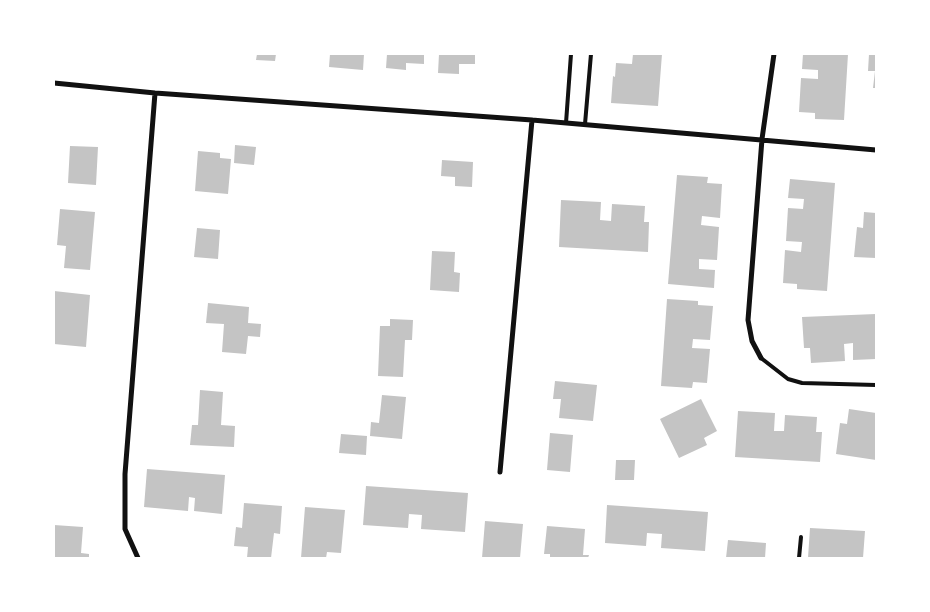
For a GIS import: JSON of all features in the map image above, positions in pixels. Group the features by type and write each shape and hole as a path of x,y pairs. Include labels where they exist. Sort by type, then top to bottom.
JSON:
{"street":[{"path":"761,358 752,341 748,320 762,139 774,54"},
{"path":"54,83 155,94 585,124 876,150"},
{"path":"138,558 125,529 125,474 155,94"},
{"path":"500,472 532,120"}],"lane":[{"path":"566,123 571,54"},
{"path":"585,124 591,54"},
{"path":"761,358 788,379 802,383 876,385"},
{"path":"799,558 801,537"}],"building":[{"path":"257,54 276,54 275,61 256,60"},
{"path":"330,54 364,54 363,70 329,67"},
{"path":"387,54 424,54 424,64 406,63 406,70 386,68"},
{"path":"439,54 475,54 475,64 459,64 459,74 438,73"},
{"path":"633,54 662,54 658,106 611,103 616,63 632,64"},
{"path":"803,54 848,54 844,120 815,119 815,113 799,112 801,78 818,79 818,70 802,69"},
{"path":"869,54 876,54 876,88 873,88 875,71 868,71"},
{"path":"235,145 256,147 254,165 234,163"},
{"path":"70,146 98,147 96,185 68,183"},
{"path":"198,151 220,153 220,158 231,159 228,194 195,191"},
{"path":"442,160 473,162 472,187 455,186 455,177 441,176"},
{"path":"677,175 708,177 707,183 722,184 720,218 702,216 701,225 719,227 717,260 699,259 699,269 715,270 714,288 668,284"},
{"path":"790,179 835,183 827,291 797,289 797,284 783,283 785,250 801,252 802,242 786,241 788,208 803,209 804,199 788,198"},
{"path":"561,200 601,202 600,220 611,221 612,204 645,206 644,222 649,222 648,252 559,247"},
{"path":"60,209 95,212 90,270 64,268 66,246 57,245"},
{"path":"864,212 876,213 876,258 854,257 857,227 863,228"},
{"path":"197,228 220,230 218,259 194,257"},
{"path":"432,251 455,252 454,272 460,273 459,292 430,290"},
{"path":"54,291 90,295 86,347 54,344"},
{"path":"667,299 698,301 698,305 713,306 710,340 693,339 692,348 710,349 707,383 693,382 692,388 661,386"},
{"path":"208,303 249,307 248,323 261,324 260,337 248,336 246,354 222,352 224,324 206,323"},
{"path":"876,314 876,359 853,360 853,343 844,344 845,361 811,363 810,348 804,348 802,317"},
{"path":"390,319 413,320 412,340 405,340 403,377 378,376 380,326 390,326"},
{"path":"555,381 597,385 593,421 559,418 561,399 553,399"},
{"path":"200,390 223,392 221,425 235,426 234,447 190,445 192,425 198,425"},
{"path":"382,395 406,397 402,439 370,436 371,422 379,423"},
{"path":"701,399 717,431 704,438 707,445 679,458 660,419"},
{"path":"849,409 876,413 876,460 836,454 840,423 847,424"},
{"path":"738,411 775,413 774,431 784,431 785,415 817,417 816,432 822,432 820,462 735,457"},
{"path":"550,433 573,435 570,472 547,470"},
{"path":"341,434 367,436 366,455 339,453"},
{"path":"616,460 635,460 634,480 615,480"},
{"path":"147,469 225,475 222,514 194,511 195,498 189,497 188,511 144,507"},
{"path":"366,486 468,493 465,532 421,529 422,515 409,514 408,528 363,525"},
{"path":"244,503 282,506 280,534 274,533 271,558 247,558 248,547 234,546 236,527 242,528"},
{"path":"607,505 708,512 705,551 661,548 662,534 647,533 646,546 605,543"},
{"path":"305,507 345,510 341,553 327,552 326,558 301,558"},
{"path":"485,521 523,524 520,558 482,558"},
{"path":"54,525 83,527 81,553 89,554 89,558 54,558"},
{"path":"547,526 585,529 583,555 589,555 588,558 550,558 550,554 544,554"},
{"path":"810,528 865,531 863,558 808,558"},
{"path":"728,540 766,543 765,558 726,558"}]}
